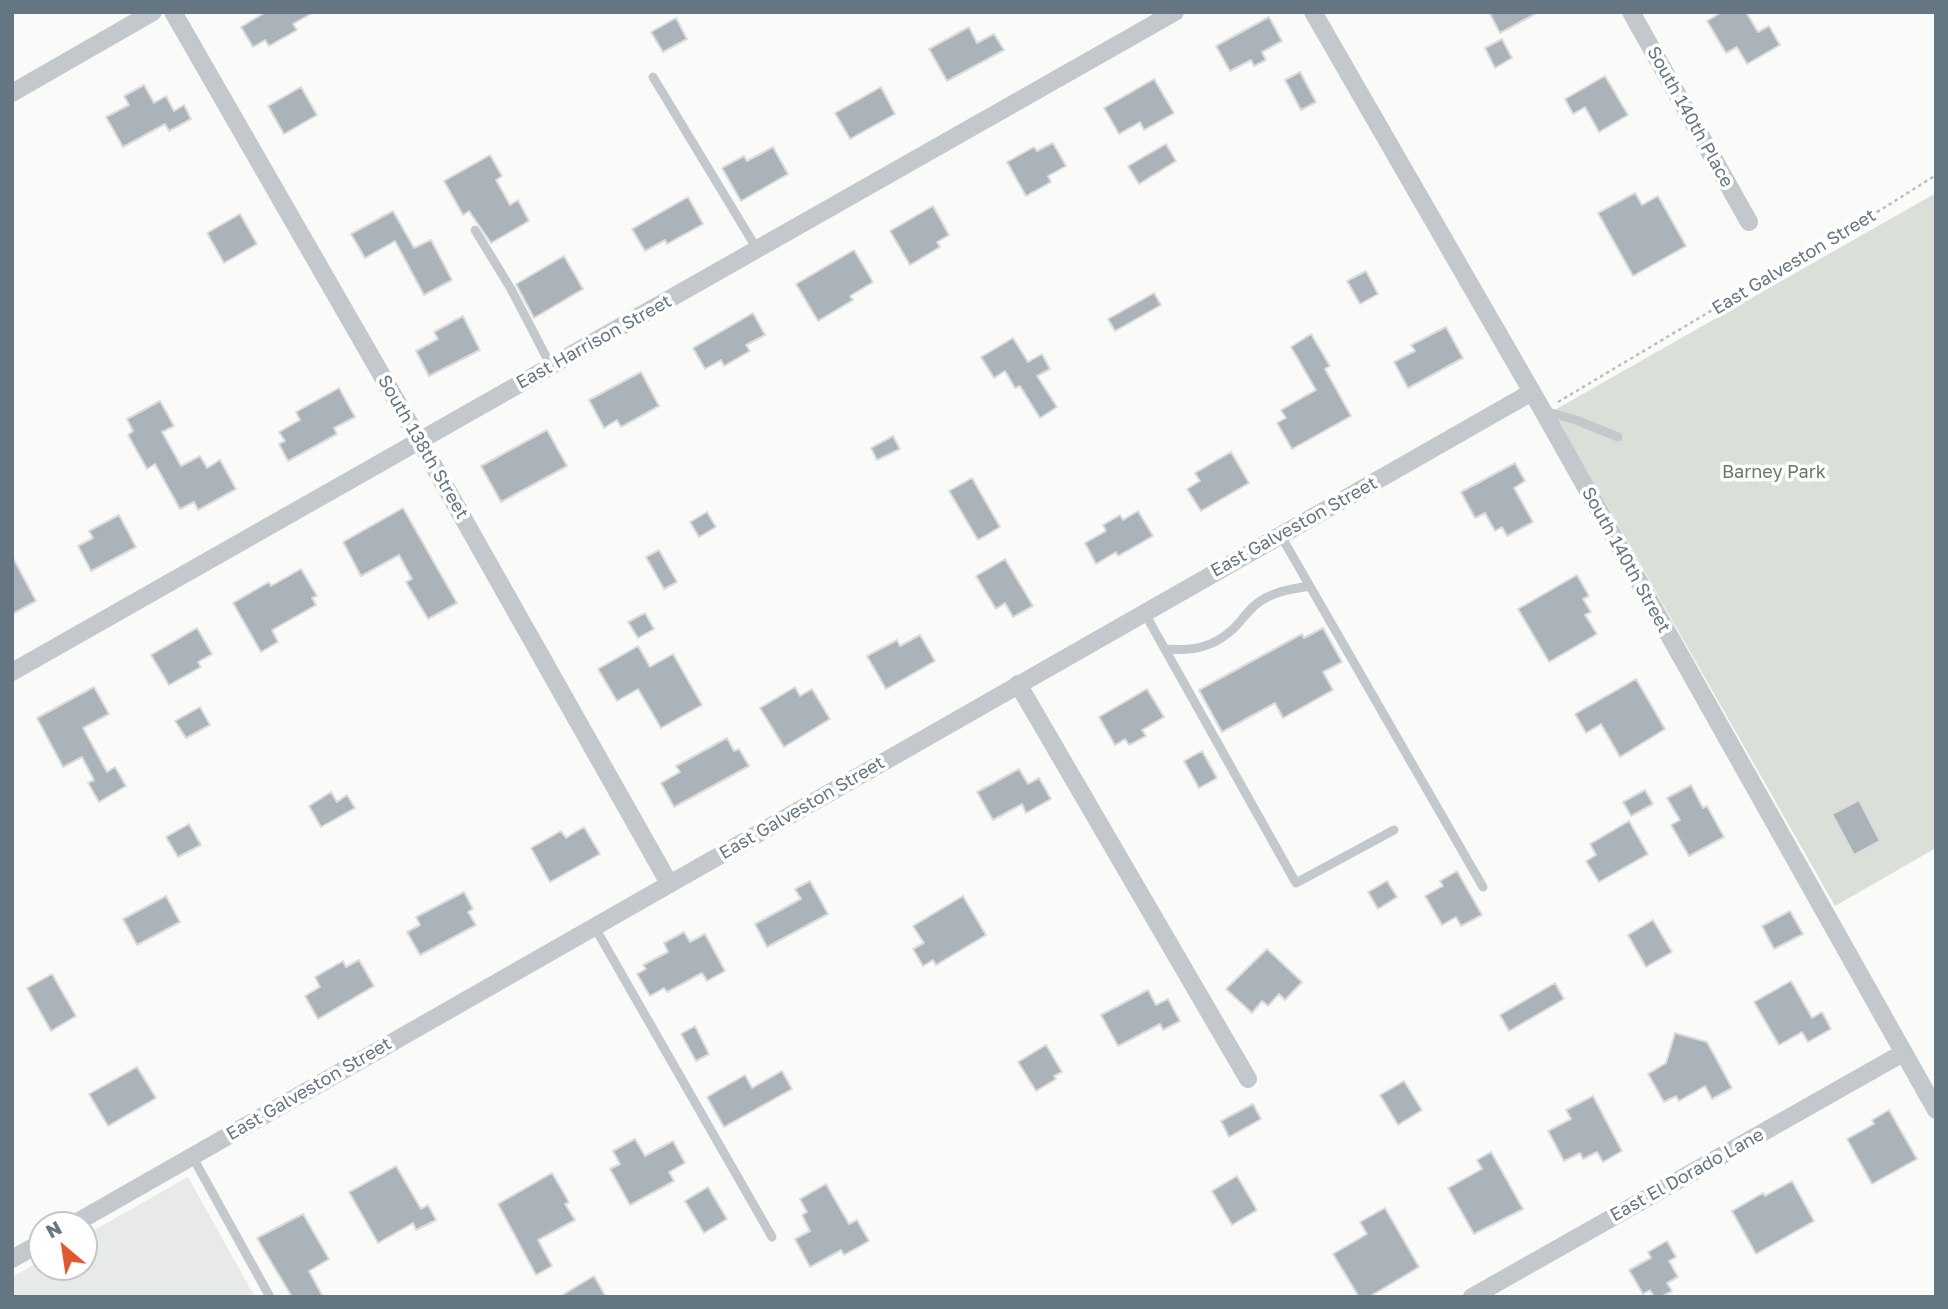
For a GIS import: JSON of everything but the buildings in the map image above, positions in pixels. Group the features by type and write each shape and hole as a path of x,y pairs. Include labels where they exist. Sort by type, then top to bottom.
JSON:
{"street":[{"path":"12,93 153,12"},
{"name":"South 138th Street","path":"173,12 669,883"},
{"name":"East Harrison Street","path":"12,672 1175,12"},
{"name":"South 140th Street","path":"1313,12 1543,411 1936,1110"},
{"name":"South 140th Place","path":"1631,12 1749,222"},
{"name":"East Galveston Street","path":"96,1211 1532,392"},
{"path":"1018,684 1248,1079"},
{"name":"East El Dorado Lane","path":"1472,1297 1903,1053"},
{"path":"12,1259 28,1250"}],"lane":[{"path":"653,77 758,251"},
{"path":"475,230 551,366"},
{"path":"1543,411 1576,420 1618,437"},
{"path":"1281,536 1483,887"},
{"path":"1166,649 1188,651 1212,644 1232,630 1254,605 1276,592 1310,586"},
{"path":"1144,612 1296,883 1394,830"},
{"path":"594,926 772,1237"},
{"path":"192,1156 270,1297"}],"path":[{"name":"East Galveston Street","path":"1543,411 1936,175"}],"shaded area":[{"path":"188,1177 255,1297 12,1297 12,1277 28,1268 28,1281 98,1281 98,1228"}],"green space":[{"name":"Barney Park","path":"1936,193 1936,848 1835,906 1553,411"}]}
